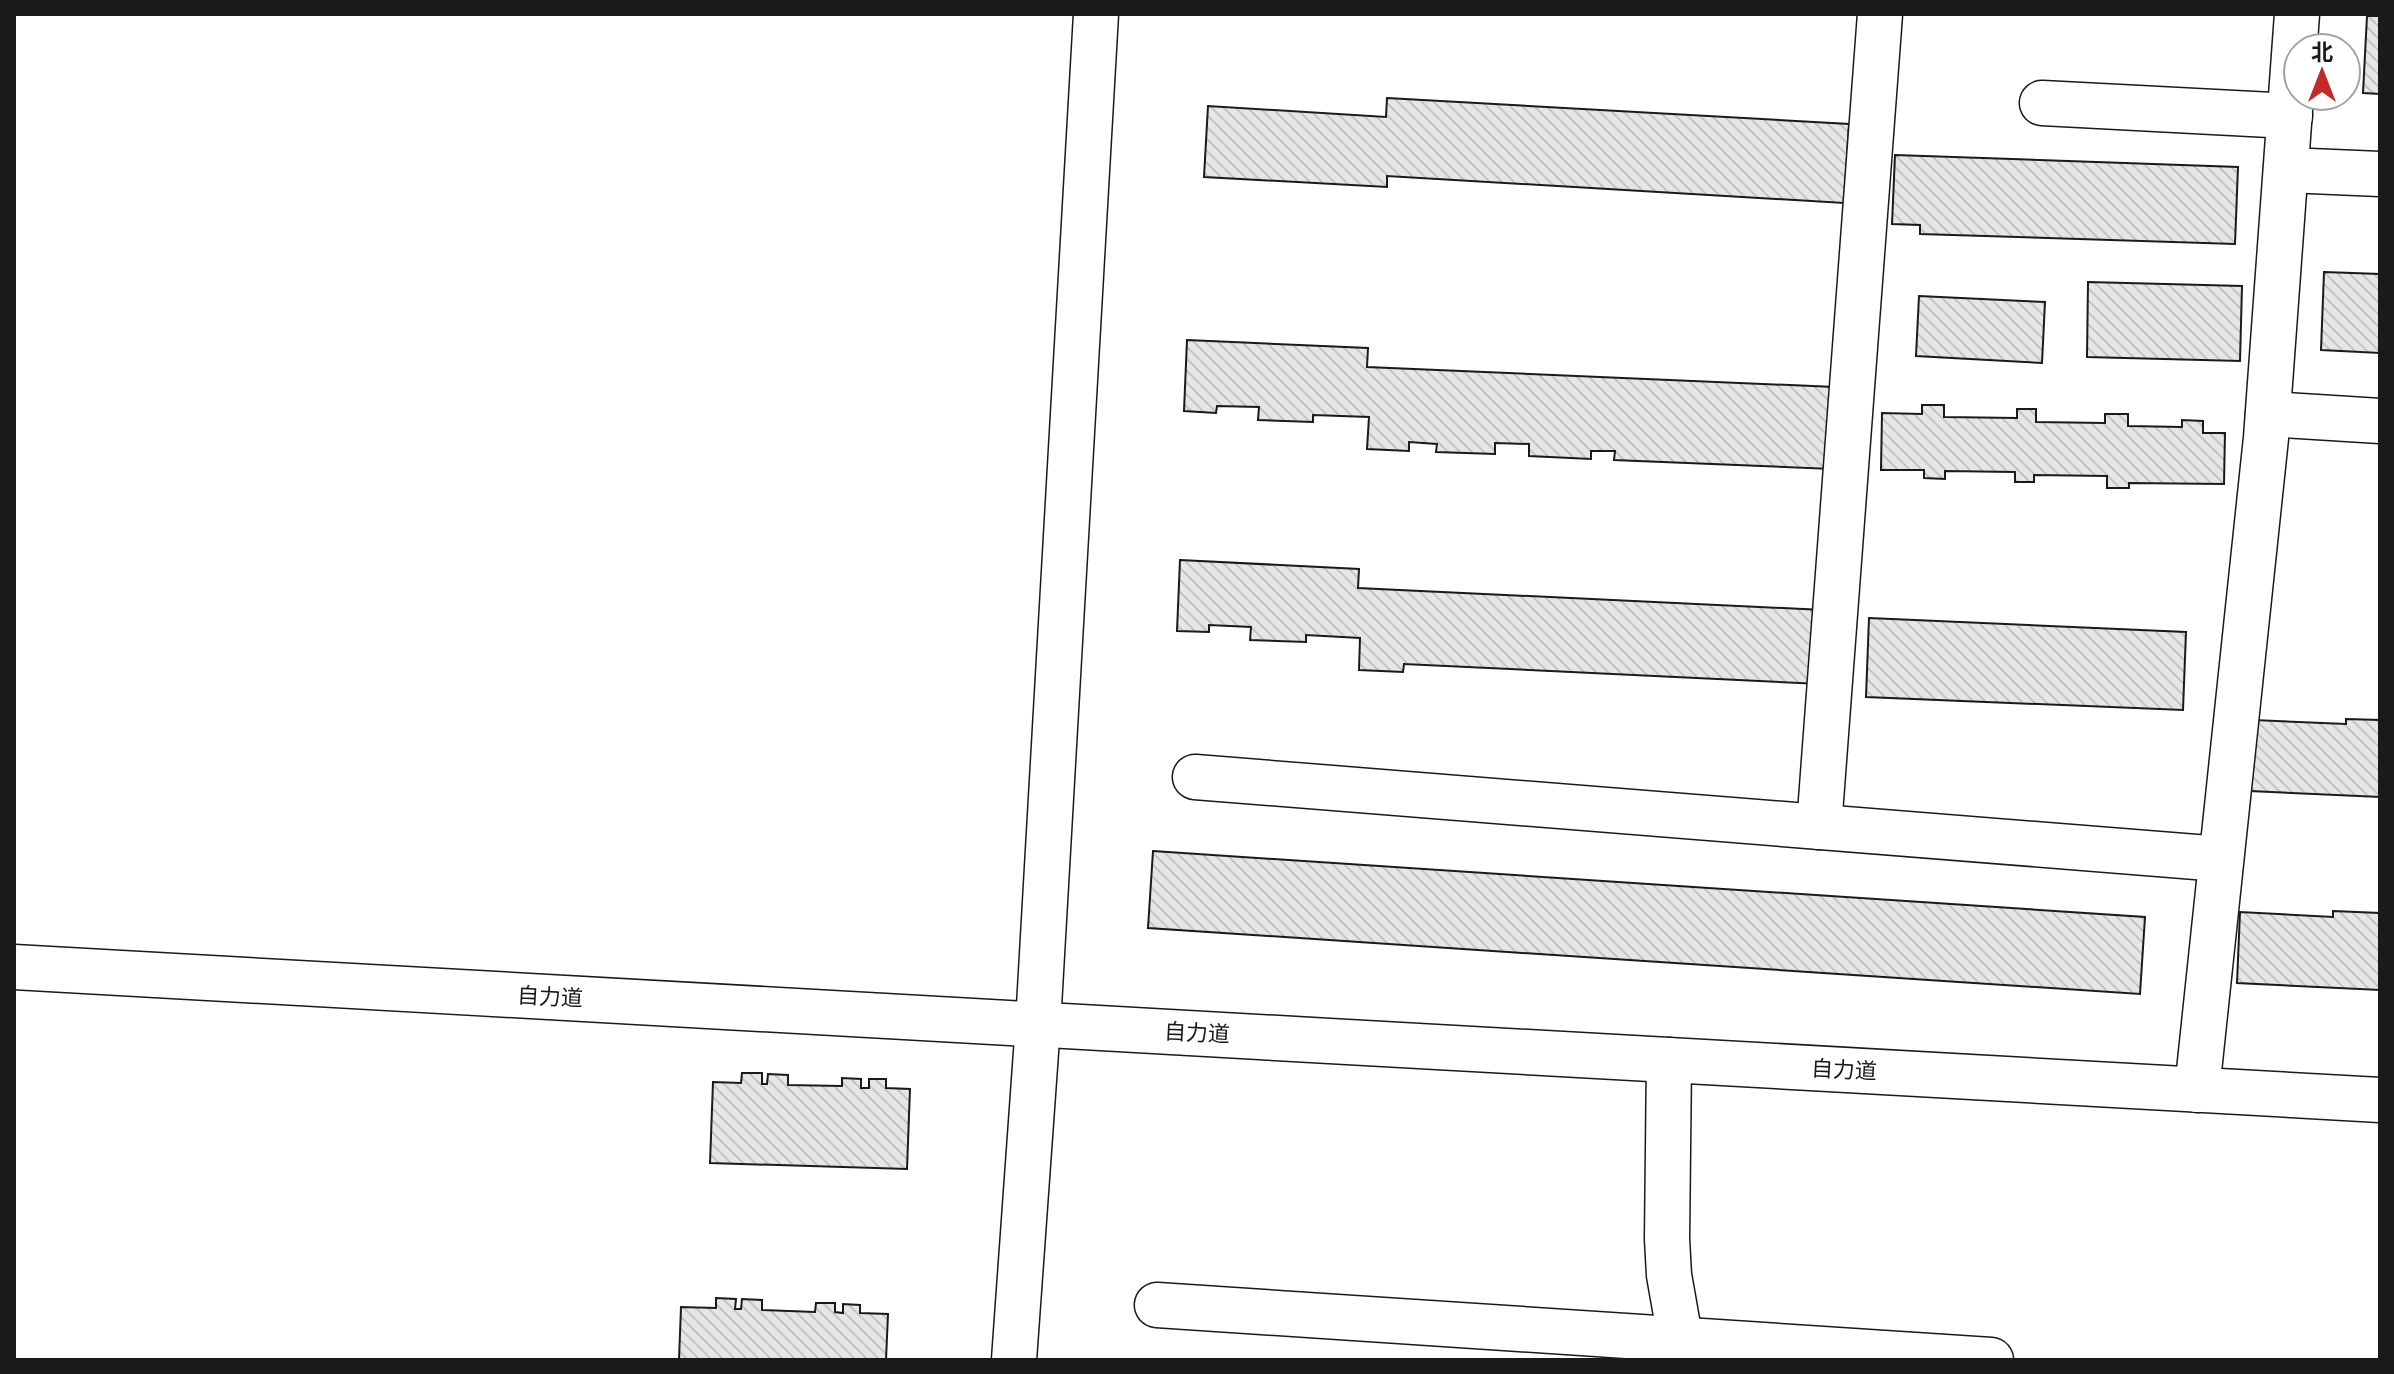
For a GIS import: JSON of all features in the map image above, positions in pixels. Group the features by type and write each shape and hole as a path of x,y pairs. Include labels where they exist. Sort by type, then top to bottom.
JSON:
{"street":[{"path":"1014,1360 1038,1024 1096,14"},
{"path":"1819,827 1880,14"},
{"path":"2197,1090 2268,414 2297,14"},
{"path":"2042,103 2290,116"},
{"path":"2286,170 2380,174"},
{"path":"2268,414 2380,421"},
{"path":"1195,777 2221,859"},
{"name":"自力道","path":"14,967 2380,1100"},
{"path":"1669,1060 1667,1239 1669,1275 1682,1350"},
{"path":"1157,1305 1682,1350 1991,1360"}],"building":[{"path":"2367,16 2380,16 2380,94 2363,93"},
{"path":"1387,98 1849,124 1844,203 1387,176 1387,187 1204,177 1208,106 1386,117"},
{"path":"1895,155 2238,167 2235,244 1920,234 1920,225 1892,224"},
{"path":"2324,272 2380,274 2380,353 2321,350"},
{"path":"2088,282 2242,286 2240,361 2087,357"},
{"path":"1919,296 2045,302 2042,363 1916,356"},
{"path":"1187,340 1368,348 1367,367 1835,387 1832,469 1614,460 1615,451 1591,451 1591,459 1529,456 1529,444 1495,443 1495,454 1436,452 1437,444 1409,442 1409,451 1367,449 1369,417 1313,415 1313,422 1258,420 1259,407 1217,406 1216,413 1184,411"},
{"path":"1922,405 1944,405 1944,417 2017,418 2017,409 2036,409 2036,422 2105,423 2105,414 2128,414 2128,426 2182,427 2182,420 2203,421 2203,433 2225,433 2224,484 2129,483 2129,488 2107,488 2107,476 2034,475 2034,482 2015,482 2015,472 1945,471 1945,479 1924,478 1924,470 1881,470 1882,413 1922,414"},
{"path":"1180,560 1359,569 1358,588 1823,610 1820,684 1404,664 1403,672 1359,670 1360,638 1306,635 1306,642 1250,640 1251,627 1209,625 1209,632 1177,631"},
{"path":"1869,618 2186,632 2183,710 1866,697"},
{"path":"2346,719 2380,720 2380,797 2250,791 2254,720 2346,724"},
{"path":"1153,851 2145,917 2140,994 1148,928"},
{"path":"2333,911 2380,913 2380,990 2237,983 2240,912 2333,917"},
{"path":"742,1073 762,1073 762,1084 767,1084 768,1074 788,1075 788,1085 842,1086 842,1078 861,1079 861,1088 869,1088 869,1079 886,1079 886,1088 910,1089 907,1169 710,1163 713,1082 741,1083"},
{"path":"716,1298 736,1299 735,1309 741,1309 742,1299 762,1300 762,1310 815,1312 816,1303 835,1303 835,1312 843,1313 843,1304 860,1305 860,1313 888,1314 886,1360 679,1360 681,1307 716,1308"}]}
